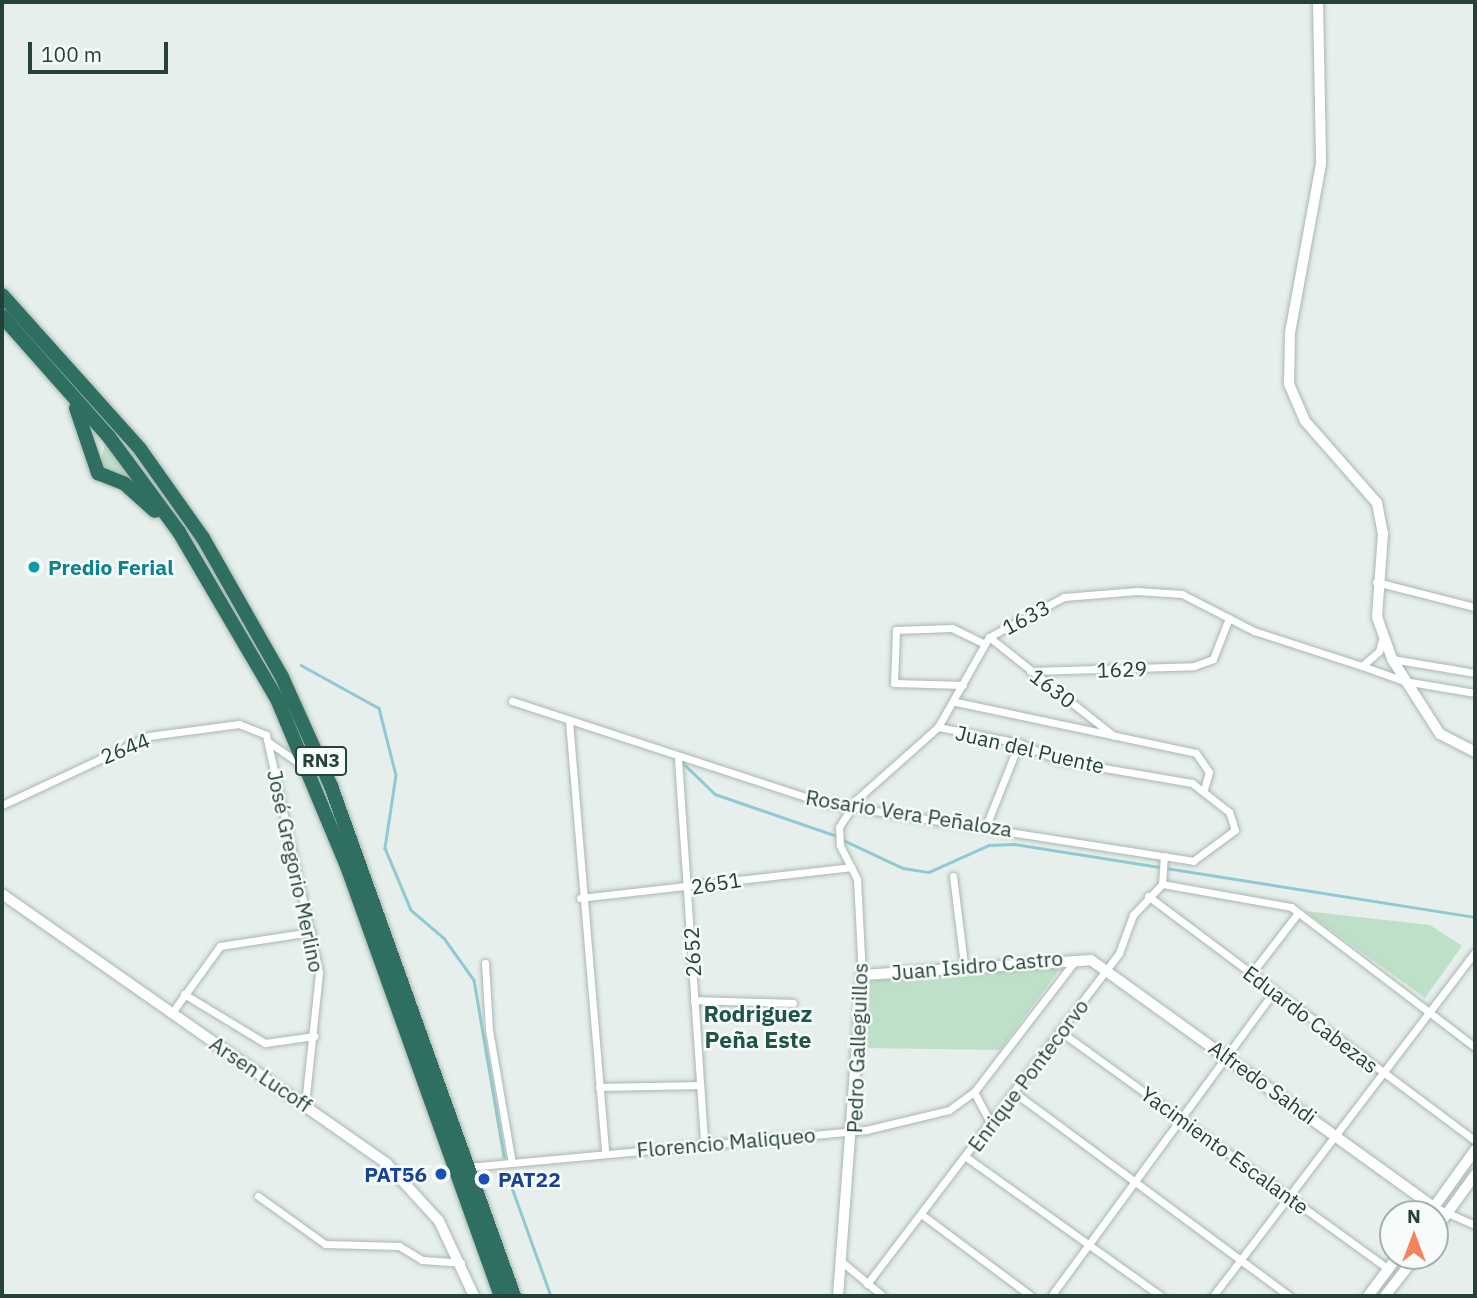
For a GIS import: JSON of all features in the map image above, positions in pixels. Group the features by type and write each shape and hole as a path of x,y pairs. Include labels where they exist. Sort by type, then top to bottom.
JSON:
{"highway":[{"name":"RN3","path":"2,295 140,449 203,538 269,652 331,786 514,1296"},
{"name":"RN3","path":"2,316 61,378 179,532 244,636 311,772 501,1296"},
{"path":"61,378 87,426 98,473 125,484 179,532"}],"street":[{"path":"1318,2 1321,164 1290,333 1290,384 1305,421 1377,503 1383,533 1375,582 1383,637 1392,659 1440,734 1475,752"},
{"path":"1375,582 1475,607"},
{"name":"1633","path":"852,806 938,727 957,702 986,640 1064,597 1165,592 1229,618"},
{"path":"1229,618 1404,681 1475,693"},
{"name":"1629","path":"1030,671 1194,666 1213,659 1229,618"},
{"name":"1630","path":"963,685 894,683 896,630 952,628 986,640 1118,739"},
{"path":"1362,666 1379,651 1383,637"},
{"path":"1392,659 1475,673"},
{"name":"Rosario Vera Peñaloza","path":"512,701 678,760 852,806 986,825 1193,861 1235,830 1229,812 1204,790"},
{"name":"Juan del Puente","path":"938,727 1019,743 1058,760 1204,790 1209,772 1196,753 1118,739 957,702"},
{"path":"569,721 580,898 605,1154"},
{"name":"José Gregorio Merlino","path":"257,727 269,743 319,973 305,1103"},
{"name":"2644","path":"2,805 149,736 257,727"},
{"path":"269,743 311,772"},
{"path":"986,825 1019,743"},
{"name":"2652","path":"678,760 704,1144"},
{"name":"Pedro Galleguillos","path":"838,1296 854,1130 862,975 851,867 839,827 852,806"},
{"path":"1164,856 1162,884 1277,902 1298,913 1475,1047"},
{"name":"2651","path":"580,898 688,888 851,867"},
{"path":"953,876 964,964"},
{"name":"Enrique Pontecorvo","path":"867,1284 967,1157 1108,969 1148,897 1162,884"},
{"name":"Arsen Lucoff","path":"2,894 171,1014 305,1103 413,1187 461,1263 474,1296"},
{"name":"Eduardo Cabezas","path":"1148,897 1475,1141"},
{"path":"1251,974 1298,913"},
{"path":"171,1014 220,946 311,932"},
{"path":"1213,1296 1426,1011 1474,952"},
{"name":"Florencio Maliqueo","path":"469,1167 854,1130 949,1110 974,1092 1077,957"},
{"name":"Juan Isidro Castro","path":"862,975 964,964 1077,957 1091,960"},
{"name":"Alfredo Sahdi","path":"1091,960 1108,969 1334,1134 1417,1200"},
{"path":"485,963 489,1030 512,1163"},
{"path":"1051,1296 1274,990"},
{"path":"184,994 265,1043 314,1036"},
{"path":"694,1000 793,1003"},
{"name":"Yacimiento Escalante","path":"1061,1032 1379,1262"},
{"path":"599,1087 700,1085"},
{"path":"974,1092 991,1124"},
{"path":"1014,1093 1289,1296"},
{"path":"1439,1200 1475,1150"},
{"path":"967,1157 1161,1296"},
{"path":"1449,1211 1475,1175"},
{"path":"258,1196 325,1244 399,1246 422,1260 461,1263"},
{"path":"921,1214 1031,1296"},
{"path":"1449,1216 1475,1225"},
{"path":"842,1262 883,1296"},
{"path":"1368,1296 1387,1270"},
{"path":"1385,1296 1405,1270"}],"green space":[{"path":"105,444 133,479 132,480 100,466"},
{"path":"1305,911 1430,925 1462,946 1425,998"},
{"path":"1065,962 1000,1050 865,1048 869,981"}],"waterway":[{"path":"301,665 379,708 396,775 385,848 411,910 444,938 474,980 504,1156"},
{"path":"681,761 715,794 837,836"},
{"path":"843,840 903,868 929,872 989,845 1014,844 1475,917"},
{"path":"506,1171 551,1296"}],"place":[{"name":"Predio Ferial","path":"34,567"},
{"name":"PAT56","path":"441,1174"},
{"name":"PAT22","path":"484,1179"}],"district":[{"name":"Rodriguez Peña Este","path":"758,1026"}]}
